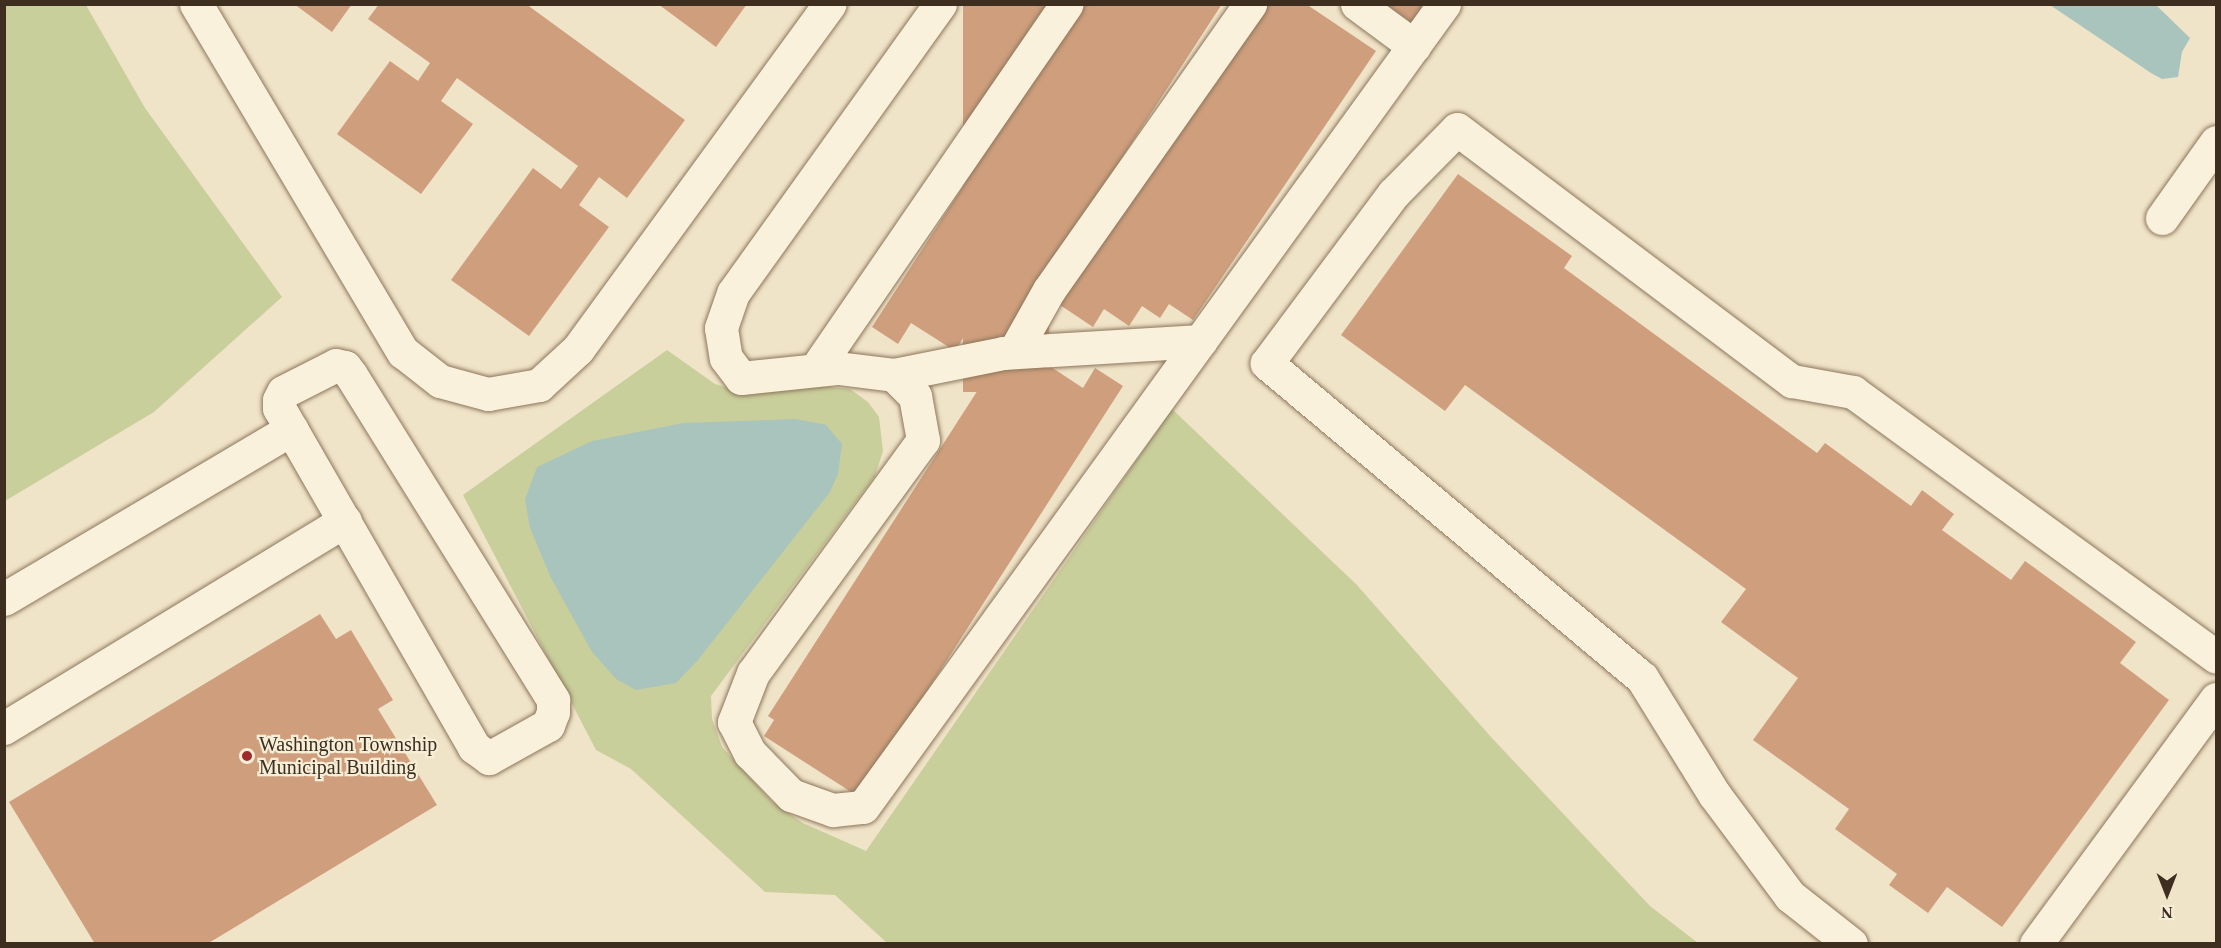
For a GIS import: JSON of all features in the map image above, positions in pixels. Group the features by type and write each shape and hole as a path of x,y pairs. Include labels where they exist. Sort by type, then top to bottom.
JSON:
{"lane":[{"path":"196,4 403,352 440,381 488,394 539,385 578,348 830,4"},
{"path":"940,4 733,293 721,328 726,358 741,378 838,368 894,375 1014,352 1201,341"},
{"path":"815,370 1066,4"},
{"path":"1014,352 1049,290 1250,4"},
{"path":"1357,4 1414,46"},
{"path":"894,375 915,396 923,440 753,673 734,722 750,753 791,795 833,810 863,807 1444,4"},
{"path":"1851,944 1790,896 1714,794 1642,678 1267,363 1393,194 1457,129 1792,381 1853,392 2217,657"},
{"path":"2162,218 2217,142"},
{"path":"336,365 345,367 554,700 554,712 548,725 489,758 474,747 345,521 279,408 279,400 283,392 336,365"},
{"path":"4,599 291,429"},
{"path":"4,728 345,521"},
{"path":"2036,944 2217,699"}],"green space":[{"path":"4,5 86,5 145,108 282,297 154,412 5,501"},
{"path":"667,350 715,384 739,391 819,386 850,389 868,402 879,417 883,451 875,476 711,696 712,719 722,747 772,802 803,823 866,851 1172,409 1356,584 1491,737 1650,906 1698,943 887,943 835,895 765,892 631,769 596,750 463,495"}],"water":[{"path":"2050,5 2156,5 2190,38 2182,52 2178,77 2162,79 2151,73"},
{"path":"796,419 826,425 842,444 838,474 830,492 698,660 676,683 636,690 616,679 592,652 551,578 530,528 525,499 537,467 592,441 683,423"}],"building":[{"path":"294,4 352,4 332,32"},
{"path":"379,4 526,4 685,120 627,198 599,177 579,205 609,227 529,336 451,280 533,168 561,189 578,166 457,78 441,101 473,124 421,194 337,134 390,61 418,81 430,63 368,19"},
{"path":"658,4 747,4 716,47"},
{"path":"1081,4 1222,4 1003,341 973,322 955,351 911,323 898,344 872,327"},
{"path":"1264,4 1306,4 1376,51 1193,320 1169,304 1160,318 1142,306 1129,326 1104,309 1093,327 1060,305"},
{"path":"1385,4 1424,4 1412,23"},
{"path":"963,5 1049,5 1049,392 963,392"},
{"path":"1458,174 1572,256 1564,268 1817,453 1825,443 1911,506 1922,490 1954,514 1942,530 2011,580 2025,561 2136,642 2120,663 2169,700 2002,927 1947,887 1928,913 1889,885 1897,874 1835,829 1849,809 1753,740 1798,678 1721,622 1746,589 1465,385 1445,411 1341,335"},
{"path":"994,365 1032,389 1048,365 1083,388 1095,368 1123,386 859,797 764,736 774,720 768,716"},
{"name":"Washington Township Municipal Building","path":"320,614 336,639 351,630 393,700 378,709 437,805 207,944 95,944 9,802"}],"place":[{"name":"Washington Township Municipal Building","path":"247,756"}]}
